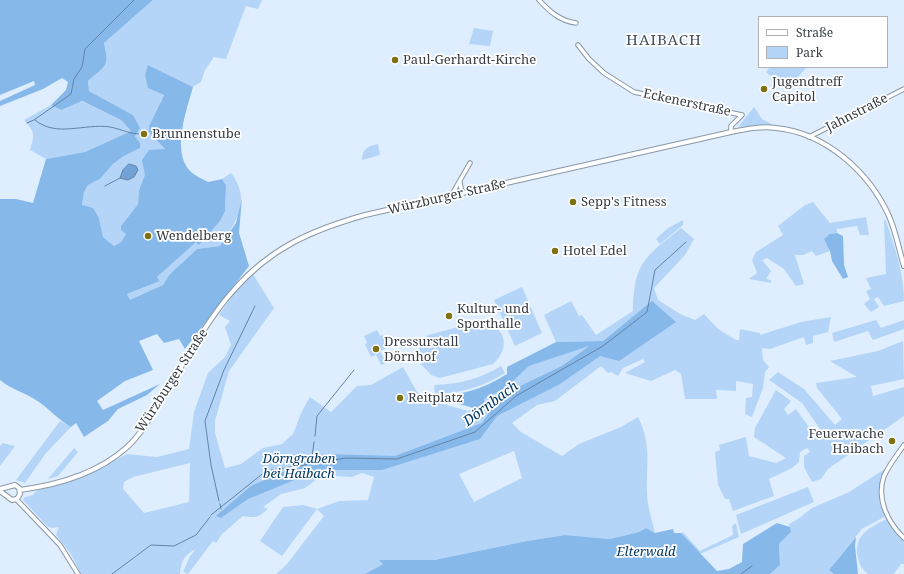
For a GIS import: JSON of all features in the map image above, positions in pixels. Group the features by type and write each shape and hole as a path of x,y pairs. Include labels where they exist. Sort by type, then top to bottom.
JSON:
{"main road":[{"name":"Würzburger Straße","path":"20,491 55,483 93,470 126,448 142,429 233,291 252,272 280,250 312,232 365,215 731,132 762,127 777,128 809,137 844,157 859,171 873,188 890,217 904,266"},
{"path":"15,486 20,491 17,499 11,499 0,490 15,486"},
{"path":"7,495 9,487"}],"street":[{"path":"538,0 549,11 566,21 576,23"},
{"name":"Eckenerstraße","path":"578,45 589,59 604,73 634,92 742,115 731,126 731,132"},
{"name":"Jahnstraße","path":"809,137 904,89"},
{"path":"451,196 470,163"},
{"path":"460,182 462,194"},
{"path":"904,445 887,470 882,490 883,503 888,517 904,538"},
{"path":"17,499 20,504 60,544 78,574"}],"green space":[{"path":"0,0 153,0 104,43 106,51 105,65 88,81 89,91 133,115 140,128 135,136 140,143 140,148 124,156 113,164 100,179 88,185 84,192 82,205 93,208 99,218 103,237 114,246 121,242 126,234 121,230 121,226 138,204 139,190 145,175 142,160 149,150 165,149 149,132 149,126 164,95 148,88 145,75 148,65 193,87 182,130 181,141 184,163 190,171 208,182 222,179 226,185 225,211 220,221 199,245 196,242 157,277 160,281 127,294 130,300 163,285 169,275 197,249 220,246 236,223 242,198 239,233 249,266 185,349 179,339 164,343 157,334 139,341 153,370 125,381 97,401 103,410 160,384 147,395 118,409 108,421 84,437 76,423 71,427 34,399 0,380 0,199 16,199 33,203 46,159 85,152 131,131 121,120 82,101 61,110 51,105 66,90 68,82 62,78 43,89 0,106 0,101 35,85 34,81 0,95"},
{"path":"153,0 262,0 258,9 246,6 226,59 214,57 205,70 201,82 193,87 148,65 164,94 149,126 149,132 165,149 145,169 145,176 139,190 138,204 121,226 127,233 121,242 114,246 103,237 99,218 82,205 84,192 88,185 100,179 113,164 124,156 140,148 140,143 135,136 133,115 89,91 88,81 102,69 106,61 106,50 104,43"},
{"path":"474,28 493,31 490,46 469,44"},
{"path":"769,68 806,68 786,90 766,72"},
{"path":"81,101 121,120 131,131 85,152 46,159 30,150 33,134 24,120 51,105 61,110"},
{"path":"754,107 762,119 773,125 738,127"},
{"path":"378,144 380,155 362,160 363,153 366,149"},
{"path":"231,173 237,183 241,201 236,220 220,246 197,249 169,275 163,285 130,301 127,294 160,281 157,277 196,241 199,244 219,222 225,211 226,185 222,179"},
{"path":"813,202 830,223 866,217 869,235 860,235 857,226 837,229 837,233 830,234 830,251 816,256 812,251 803,255 795,255 804,284 796,286 784,269 767,258 762,260 771,271 766,279 771,280 771,283 749,279 757,273 752,260 756,252 783,235 778,226 805,205"},
{"path":"683,220 683,225 660,244 656,239 668,228"},
{"path":"884,220 886,221 893,241 898,261 904,291 904,301 884,306 878,297 874,299 879,307 871,312 864,304 870,299 866,291 871,289 866,278 886,274"},
{"name":"Dörngraben bei Haibach","path":"681,228 694,239 685,255 654,288 658,300 680,314 695,320 704,314 718,329 736,340 739,340 740,329 760,333 760,335 801,322 831,317 828,332 813,336 813,343 806,345 804,337 770,349 762,348 763,360 769,367 765,372 763,388 752,417 745,414 746,398 752,397 753,384 736,381 736,391 716,390 717,399 685,399 681,374 675,370 651,381 625,373 645,362 643,359 623,368 618,376 611,372 608,373 601,366 555,401 537,405 512,423 521,432 562,456 579,444 621,427 638,417 647,446 647,498 655,533 646,528 639,532 610,539 565,535 527,541 434,560 380,560 383,564 365,574 276,574 287,564 324,516 317,509 339,501 368,500 374,477 362,473 352,477 331,476 317,479 305,488 281,494 263,507 268,509 257,517 243,516 222,534 216,543 213,541 188,574 183,572 190,556 196,549 184,559 181,565 180,574 81,574 71,554 56,535 59,527 52,528 47,526 23,500 25,497 33,495 36,491 90,474 127,454 157,457 189,449 194,412 208,373 225,357 231,345 225,327 230,321 219,315 235,292 253,274 274,308 229,371 215,421 215,433 225,468 241,464 263,448 282,444 293,434 302,411 310,397 331,412 357,386 371,385 403,367 417,392 429,400 468,411 485,407 484,399 506,388 529,366 590,345 568,362 615,338 644,308 603,341 556,342 544,315 571,301 579,316 582,315 596,335 633,311 636,281 644,262 658,246","holes":["514,451 522,478 474,502 459,474","190,463 189,502 144,513 123,489 124,482 133,477"]},
{"path":"837,233 843,236 844,265 848,277 843,279 832,261 830,251 824,239 830,234"},
{"path":"522,287 542,333 515,346 494,300"},
{"name":"Dörngraben bei Haibach","path":"652,301 676,322 619,361 600,356 560,384 497,416 480,439 382,470 319,470 248,499 221,518 216,516 251,486 324,454 395,456 482,423 491,410 518,387 562,366 589,346 529,366 506,388 484,399 485,406 477,409 431,396 461,393 489,384 507,374 507,367 556,342 603,341"},
{"path":"876,320 881,328 904,320 904,329 873,340 868,331 834,342 832,333"},
{"path":"481,321 496,327 503,338 503,351 493,364 440,378 431,375 421,364 418,353 422,342 428,335"},
{"name":"Dressurstall Dörnhof","path":"377,330 380,336 383,335 389,347 380,351 386,363 381,365 376,355 371,357 365,344 367,343 364,336"},
{"path":"903,341 904,379 871,386 873,396 904,387 904,416 828,469 821,479 812,482 804,467 804,456 810,452 807,448 800,452 799,462 792,468 769,479 774,496 733,511 729,499 725,499 718,485 715,452 720,450 719,445 746,437 749,456 776,463 786,458 754,437 755,428 776,390 791,401 784,409 788,415 796,409 818,440 825,436 802,403 769,380 778,372 804,389 835,425 842,419 817,388 816,383 857,377 830,361 878,351"},
{"path":"501,366 505,373 480,386 463,391 435,394 434,385 469,380 493,371"},
{"path":"60,421 71,427 46,453 25,483 16,480"},
{"path":"3,443 15,446 0,466 0,446"},
{"path":"74,448 78,452 58,476 48,479"},
{"path":"885,469 880,492 886,516 862,529 829,570 834,574 770,574 780,565 779,544 791,532 789,524 812,508 849,492"},
{"path":"808,487 814,502 741,534 736,515"},
{"path":"303,505 317,509 282,556 260,541 283,507"},
{"path":"887,519 904,540 904,564 901,564 894,574 868,574 864,571 858,558 857,550 860,538 874,525"},
{"path":"736,523 739,537 700,554 681,533 683,532 700,551 733,535 732,526"},
{"name":"Elterwald","path":"777,523 790,527 791,532 779,544 780,565 770,574 365,574 383,564 379,560 434,560 527,541 565,535 610,539 639,532 646,528 655,533 673,529 674,533 681,533 717,571 729,569 742,562 743,544"},
{"path":"856,537 855,546 858,574 834,574 829,570"}],"shaded area":[{"path":"129,164 136,166 138,170 134,177 128,180 120,178 123,170"}],"waterway":[{"path":"27,123 34,120 71,94 74,79 82,67 85,49 134,0"},
{"path":"35,120 52,128 71,129 100,126 110,127 135,134 143,134"},
{"path":"105,186 120,178"},
{"name":"Dörnbach","path":"211,515 266,471 346,458 397,459 475,432 516,396 603,346 647,312 655,270 686,242"},
{"path":"219,501 211,465 205,421 224,370 255,306"},
{"path":"315,436 317,416 354,370"},
{"path":"311,464 314,442"},
{"name":"Dörnbach","path":"220,504 221,509"},
{"name":"Dörnbach","path":"112,574 151,545 174,546 196,535 210,517"},
{"path":"741,574 752,566"}],"place":[{"name":"Paul-Gerhardt-Kirche","path":"395,60"},
{"name":"Jugendtreff Capitol","path":"764,89"},
{"name":"Brunnenstube","path":"144,134"},
{"name":"Sepp's Fitness","path":"573,202"},
{"name":"Wendelberg","path":"148,236"},
{"name":"Hotel Edel","path":"555,251"},
{"name":"Kultur- und Sporthalle","path":"449,316"},
{"name":"Dressurstall Dörnhof","path":"376,349"},
{"name":"Reitplatz","path":"400,398"},
{"name":"Feuerwache Haibach","path":"892,441"}],"district":[{"name":"HAIBACH","path":"664,41"}]}
